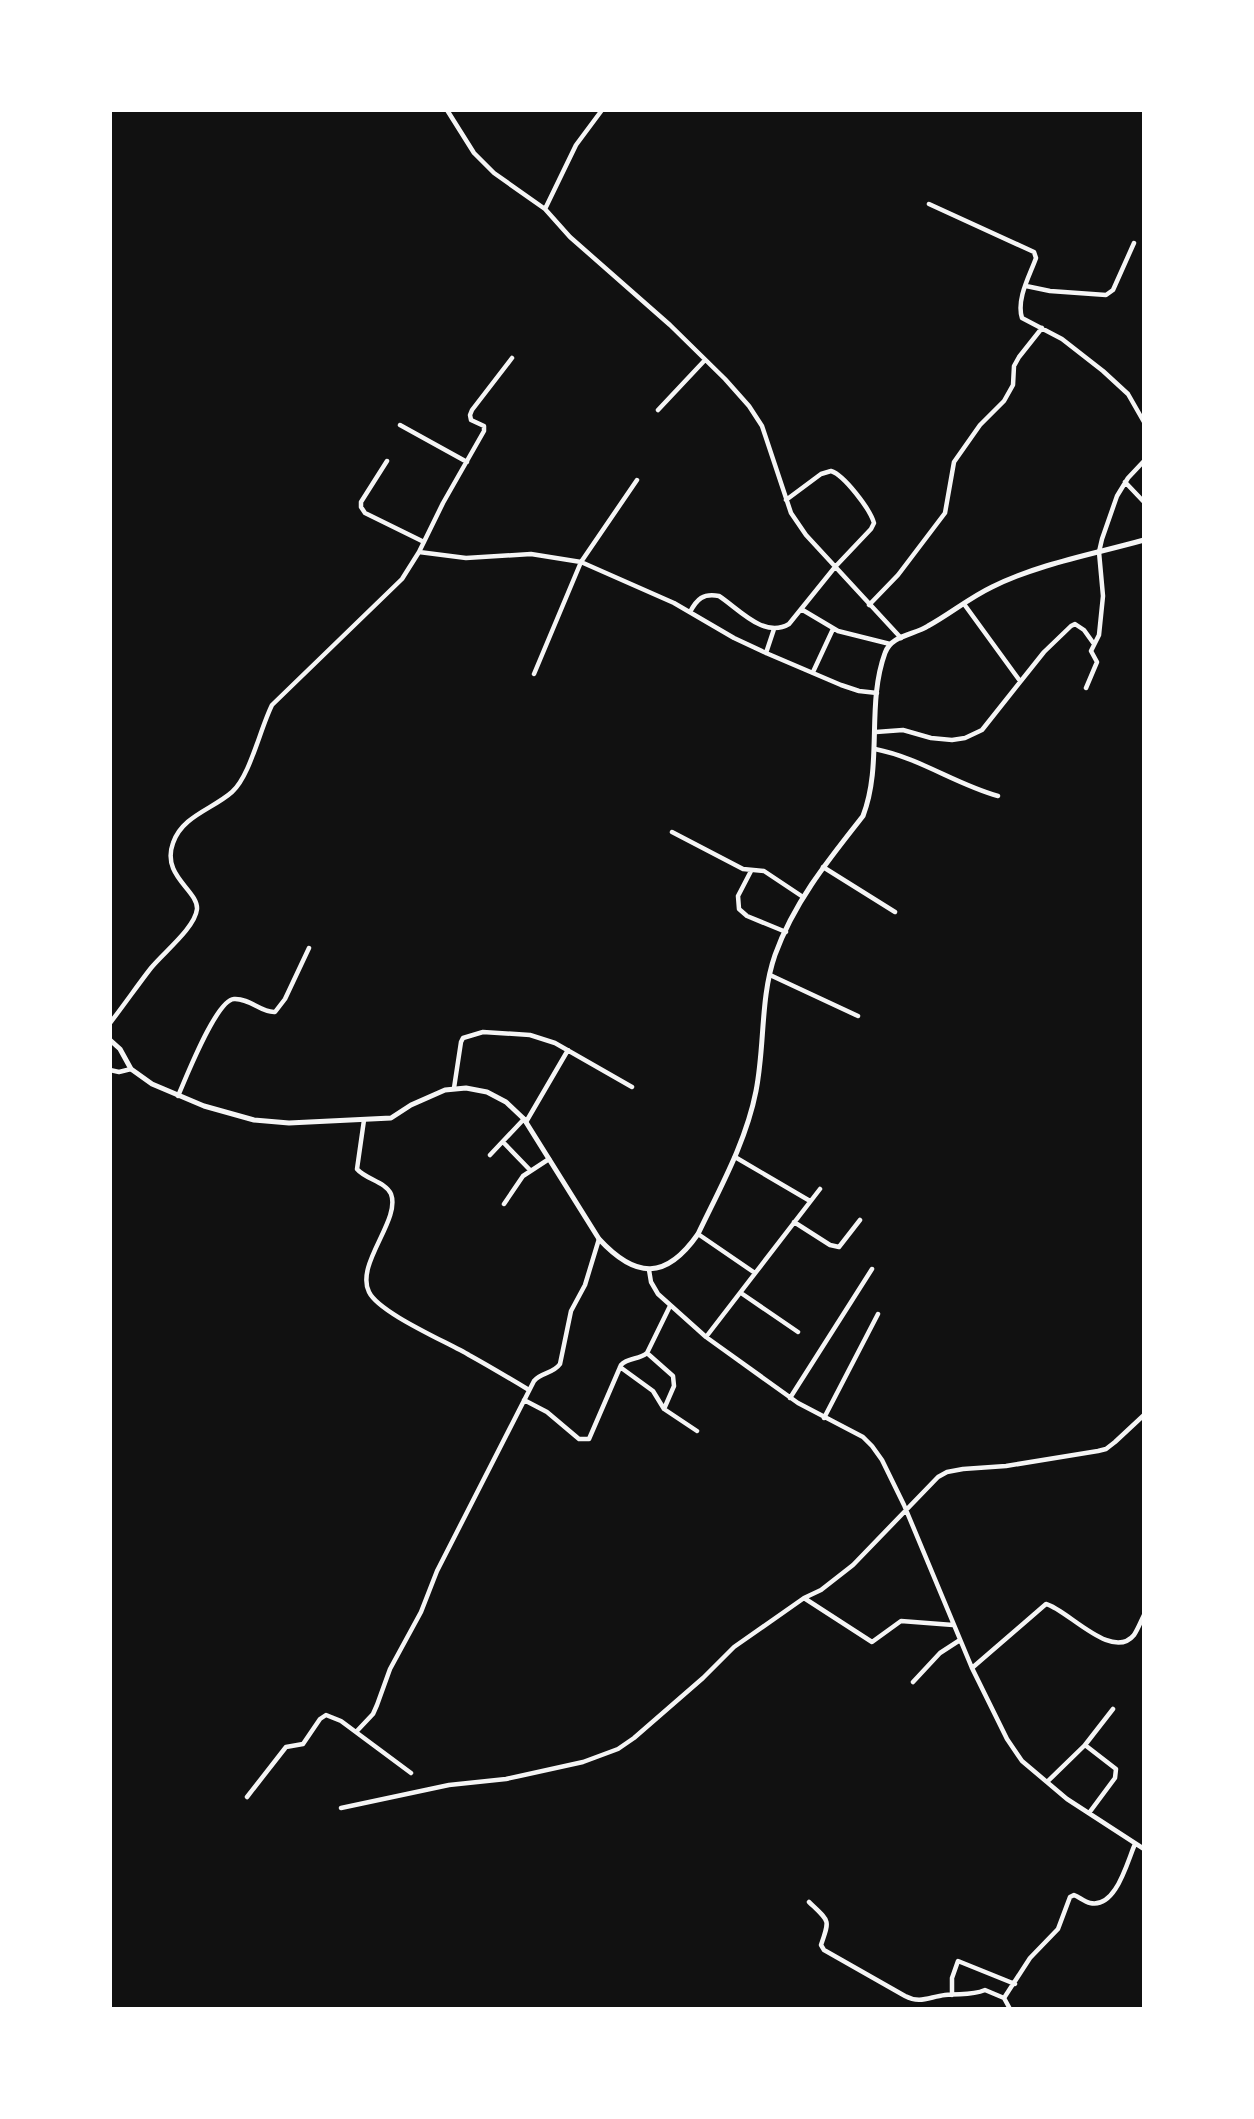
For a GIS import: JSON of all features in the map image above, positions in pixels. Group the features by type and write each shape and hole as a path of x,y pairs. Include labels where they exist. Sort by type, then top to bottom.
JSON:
{"street":[{"path":"447,110 474,153 494,173 545,209 570,237 670,325 748,406 762,426 791,513 835,568 901,638"},
{"path":"545,209 576,145 602,110"},
{"path":"929,204 1034,252 1035,258 1021,301 1022,317 1062,338 1128,394 1144,422"},
{"path":"1026,286 1049,292 1107,295 1113,290 1134,243"},
{"path":"869,605 898,575 945,513 954,462 980,425 1004,401 1013,384 1014,366 1042,328"},
{"path":"110,1023 193,919 197,909 195,901 175,875 171,857 172,844 181,827 232,792 247,768 272,705 402,579 484,431 484,426 471,419 470,415 512,358"},
{"path":"658,410 705,360"},
{"path":"400,425 467,461"},
{"path":"387,461 361,502 361,507 365,513 424,542"},
{"path":"1086,688 1097,667 1091,651 1099,635 1103,596 1099,552 1112,508 1125,482 1144,461"},
{"path":"690,612 705,594 719,596 755,622 774,629 789,624 871,529 874,520 842,477 831,471 821,474 786,500"},
{"path":"534,674 582,562 638,480"},
{"path":"1125,482 1144,502"},
{"path":"110,1040 120,1049 131,1069 152,1084 229,1115 254,1120 289,1123 391,1118 411,1105 454,1088 476,1088 487,1092 506,1102 525,1120 599,1239 624,1262 649,1270 668,1266 689,1247 698,1234 735,1157 750,1114 756,1089 774,957 803,897 863,816 870,794 878,693 884,655 890,644 927,627 1000,583 1144,540"},
{"path":"419,552 466,558 531,554 582,562 649,591 766,653 859,691 878,693"},
{"path":"964,604 1020,681"},
{"path":"801,610 833,629 890,644"},
{"path":"876,732 903,730 944,740 965,738 986,726 1044,652 1071,626 1079,626 1094,644"},
{"path":"766,653 774,629"},
{"path":"813,673 833,629"},
{"path":"875,749 913,760 972,787 999,796"},
{"path":"672,832 743,869 764,871 803,897"},
{"path":"823,867 895,912"},
{"path":"751,871 738,896 740,909 747,916 786,932"},
{"path":"178,1096 216,1015 225,1003 239,998 269,1012 275,1012 285,999 309,948"},
{"path":"770,975 858,1016"},
{"path":"454,1088 461,1042 470,1036 487,1032 530,1035 555,1043 632,1087"},
{"path":"490,1155 525,1120 568,1051"},
{"path":"110,1070 119,1072 131,1069"},
{"path":"363,1120 357,1169 388,1190 392,1198 385,1229 370,1262 366,1280 369,1292 379,1303 411,1324 529,1390"},
{"path":"503,1142 530,1170"},
{"path":"735,1157 810,1201"},
{"path":"503,1204 518,1181 550,1158"},
{"path":"706,1337 820,1189"},
{"path":"794,1222 830,1245 839,1247 860,1220"},
{"path":"698,1234 755,1273"},
{"path":"356,1732 373,1714 390,1669 421,1612 441,1563 529,1390 540,1374 556,1370 560,1364 571,1311 585,1285 599,1239"},
{"path":"790,1398 872,1269"},
{"path":"649,1270 657,1294 706,1337 790,1398 863,1437 872,1446 883,1460 904,1505 953,1625 1007,1739 1022,1761 1047,1783 1144,1849"},
{"path":"741,1293 798,1332"},
{"path":"524,1400 547,1412 579,1439 586,1440 594,1431 620,1367 625,1360 646,1353 670,1306"},
{"path":"824,1418 878,1314"},
{"path":"646,1353 673,1376 674,1386 664,1409"},
{"path":"620,1367 653,1391 664,1409 697,1431"},
{"path":"341,1808 449,1786 506,1779 583,1762 618,1749 634,1738 734,1647 804,1598 821,1590 853,1565 906,1513 919,1495 947,1472 1006,1466 1098,1451 1115,1442 1144,1415"},
{"path":"804,1598 872,1642 901,1621 953,1625"},
{"path":"972,1668 1046,1604 1109,1641 1121,1642 1129,1639 1134,1635 1144,1615"},
{"path":"913,1682 940,1653 960,1640"},
{"path":"1047,1783 1085,1745 1113,1709"},
{"path":"247,1797 286,1747 303,1744 323,1716 337,1718 411,1773"},
{"path":"1085,1745 1116,1769 1115,1777 1089,1813"},
{"path":"1004,1998 1030,1958 1058,1928 1072,1895 1096,1903 1113,1894 1135,1844"},
{"path":"809,1902 828,1924 821,1945 824,1950 912,2000 972,1995 985,1990 1004,1998 1010,2009"},
{"path":"952,1995 952,1978 958,1961 1015,1984"}]}
